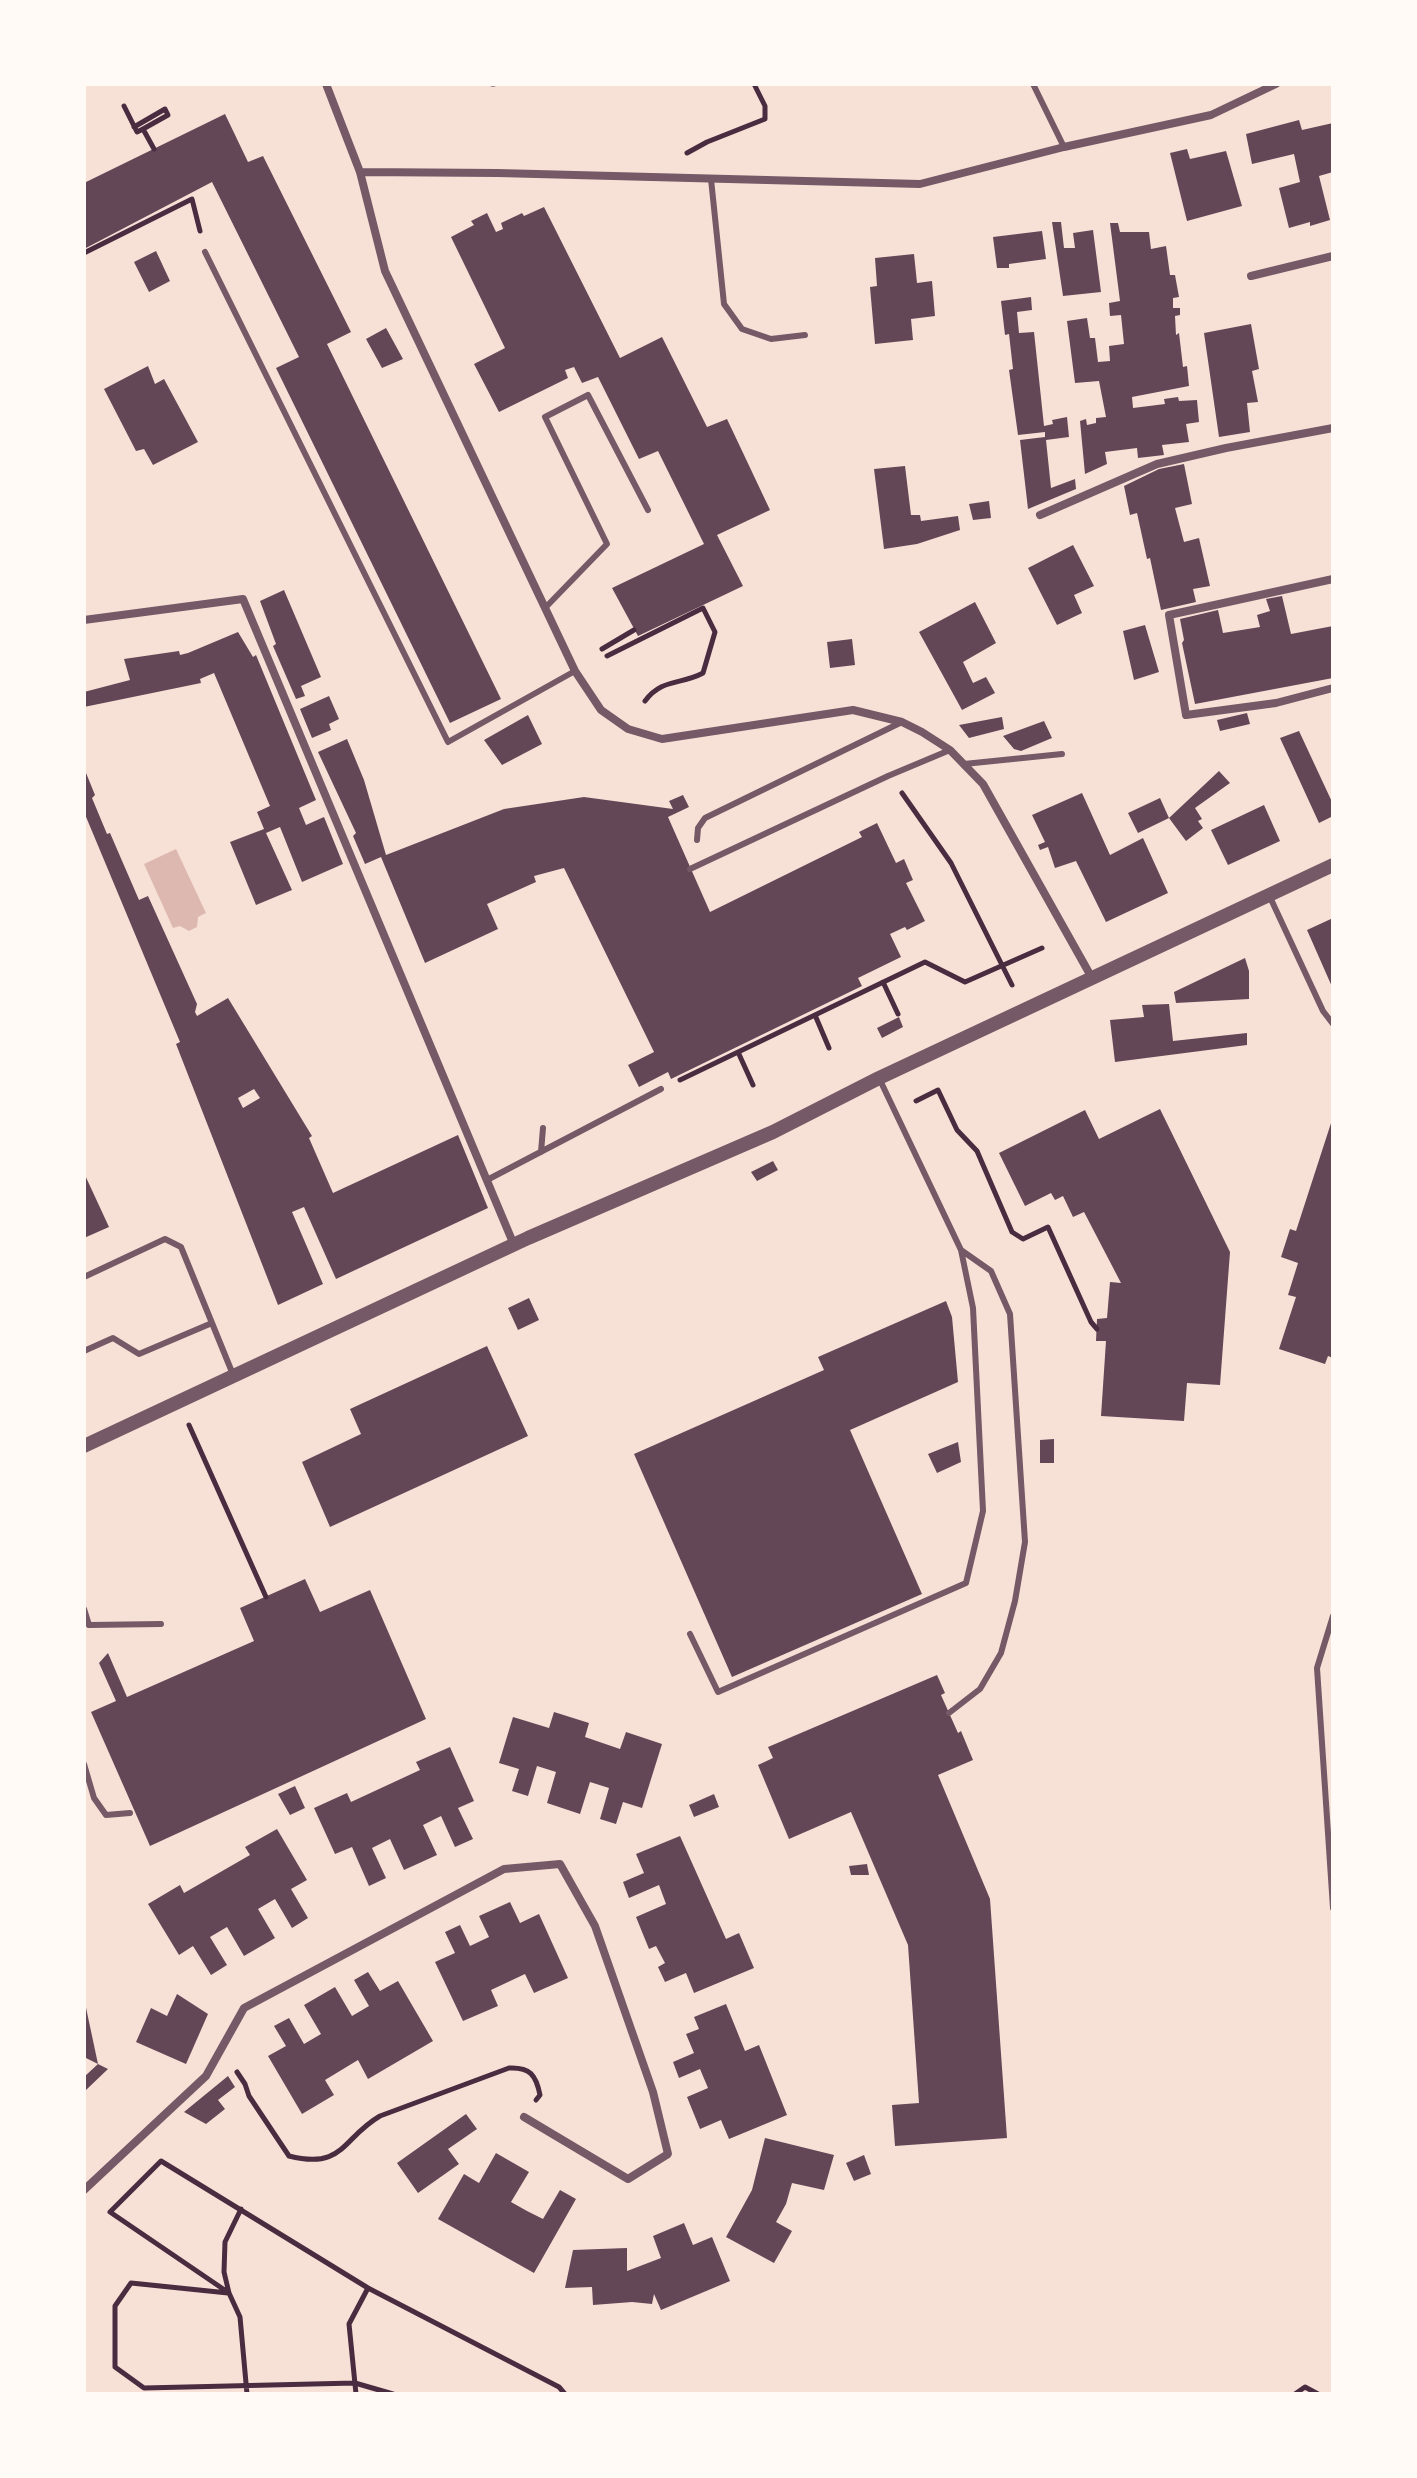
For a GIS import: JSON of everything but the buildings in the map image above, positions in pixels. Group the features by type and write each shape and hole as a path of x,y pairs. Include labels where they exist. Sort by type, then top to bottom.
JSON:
{"street":[{"path":"326,84 360,172 385,271 575,671 601,710 628,729 662,739 853,710 902,722 950,750 983,784 1092,978"},
{"path":"360,172 920,184 1064,147 1211,115 1276,84"},
{"path":"1251,276 1333,256"},
{"path":"1040,515 1157,464 1333,428"},
{"path":"1333,579 1169,615 1186,715 1276,703 1333,688"},
{"path":"84,620 243,599 514,1245"},
{"path":"85,1449 178,1402 514,1245 773,1132 879,1078 1333,865"},
{"path":"84,2190 206,2076 244,2008 504,1869 560,1864 595,1926 653,2092 668,2154 628,2179 524,2117"}],"lane":[{"path":"1033,84 1064,147"},
{"path":"711,179 724,304 742,329 771,339 805,335"},
{"path":"205,252 448,742 575,671"},
{"path":"545,608 607,544 545,417 588,395 648,510"},
{"path":"697,840 698,828 705,818 902,722"},
{"path":"690,869 950,750"},
{"path":"964,764 1062,754"},
{"path":"1269,895 1323,1011 1333,1024"},
{"path":"690,1634 718,1692 966,1583 983,1511 973,1308 961,1250 879,1078"},
{"path":"487,1180 661,1089"},
{"path":"541,1152 543,1128"},
{"path":"84,1277 165,1239 181,1247 234,1377"},
{"path":"949,1713 980,1689 1001,1653 1015,1601 1025,1542 1010,1314 991,1271 961,1250"},
{"path":"84,1351 113,1338 139,1354 212,1323"},
{"path":"84,1609 86,1624 161,1624"},
{"path":"1333,1616 1317,1668 1333,1908"},
{"path":"84,1764 94,1798 106,1815 130,1813"}],"path":[{"path":"645,177 707,142 765,119 765,106 754,84"},
{"path":"124,106 134,127 137,132 168,115 165,109 134,127"},
{"path":"143,129 154,149"},
{"path":"84,253 192,199 205,252"},
{"path":"607,656 703,608 715,632 703,673 666,684 654,690 645,701"},
{"path":"602,649 634,630"},
{"path":"888,776 951,863 1014,989"},
{"path":"680,1080 925,962 965,982 1042,948"},
{"path":"883,982 898,1014"},
{"path":"815,1015 829,1048"},
{"path":"738,1052 753,1085"},
{"path":"895,1111 938,1090 957,1130 977,1151 1012,1232 1023,1239 1048,1227 1097,1329"},
{"path":"178,1402 266,1597"},
{"path":"216,2058 234,2069 289,2156 308,2161 332,2156 380,2116 509,2068 523,2067 532,2074 538,2085 540,2095 524,2117"},
{"path":"229,2293 110,2212 161,2161 368,2288 559,2387 565,2394"},
{"path":"241,2209 225,2242 224,2272 240,2317 247,2390"},
{"path":"229,2293 131,2283 115,2306 115,2367 144,2388 247,2390 355,2383 393,2394"},
{"path":"356,2394 349,2324 368,2288"},
{"path":"1295,2394 1305,2387 1318,2394"}],"shaded area":[{"path":"176,849 206,913 198,917 197,927 189,931 180,926 173,928 144,864"}]}
